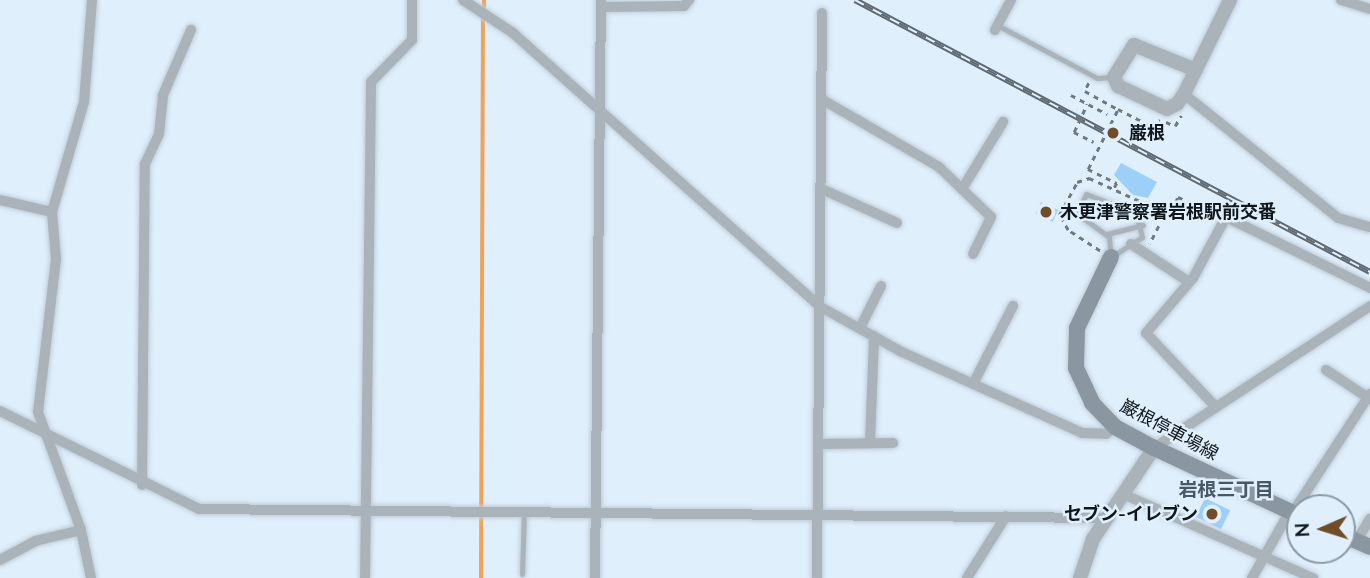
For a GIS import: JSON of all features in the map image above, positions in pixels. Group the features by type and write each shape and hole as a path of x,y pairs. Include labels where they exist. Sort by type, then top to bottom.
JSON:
{"main road":[{"name":"巌根停車場線","path":"1111,257 1077,328 1075,346 1083,389 1115,427 1286,509"}],"street":[{"path":"91,578 81,530 43,433 38,412 56,258 52,212 84,102 92,0"},
{"path":"365,578 371,82 412,40 412,0"},
{"path":"463,0 513,33 819,306 973,384 1082,433 1106,434 1115,427"},
{"path":"594,578 601,3 684,6 690,0"},
{"path":"996,28 1010,0"},
{"path":"1196,70 1134,45 1114,77 1118,86 1167,109 1184,94 1196,70 1230,0"},
{"path":"1341,0 1370,9"},
{"path":"817,578 819,306 824,190 822,13"},
{"path":"142,485 145,164 159,134 163,95 191,30"},
{"path":"1184,94 1338,218 1370,227"},
{"path":"823,100 914,150 991,217 973,254"},
{"path":"962,189 1003,122"},
{"path":"824,190 897,222"},
{"path":"0,200 52,212"},
{"path":"1215,406 1146,333 1189,282 1224,219 1369,286"},
{"path":"1131,244 1189,282"},
{"path":"860,328 881,286"},
{"path":"973,384 1013,306"},
{"path":"1080,578 1107,518 1154,448 1370,306"},
{"path":"870,442 874,336"},
{"path":"1306,494 1369,397 1326,370"},
{"path":"0,411 142,485 199,509 1107,518"},
{"path":"818,444 893,443"},
{"path":"1123,494 1313,578"},
{"path":"967,578 1006,516"},
{"path":"1356,541 1370,519"},
{"path":"1252,578 1286,524"},
{"path":"0,560 35,541 81,530"}],"lane":[{"path":"996,28 1097,78 1114,77"},
{"path":"1086,194 1136,213 1143,225 1142,237 1111,257 1106,234 1077,214 1086,194"},
{"path":"1106,234 1143,225"},
{"path":"522,574 524,511"}],"path":[{"path":"1089,83 1085,91 1118,109 1150,125 1160,120"},
{"path":"1071,94 1107,114"},
{"path":"1087,104 1074,132 1094,142"},
{"path":"1114,189 1117,183 1088,169 1118,109"},
{"path":"1156,216 1170,211 1178,197 1224,219"}],"shaded area":[{"path":"1090,202 1122,216 1124,221 1088,209"}],"building":[{"path":"1121,163 1157,182 1148,198 1133,195 1114,175"},
{"path":"1041,202 1058,210 1053,222 1036,214"},
{"name":"セブン-イレブン","path":"1205,498 1230,510 1221,529 1196,517"}],"waterway":[{"path":"484,0 484,9"},
{"path":"481,578 483,17"}],"railway":[{"path":"855,0 1370,272"}],"place":[{"name":"巌根","path":"1113,133"},
{"name":"木更津警察署岩根駅前交番","path":"1046,212"},
{"name":"セブン-イレブン","path":"1212,514"}],"district":[{"name":"岩根三丁目","path":"1226,490"}]}
